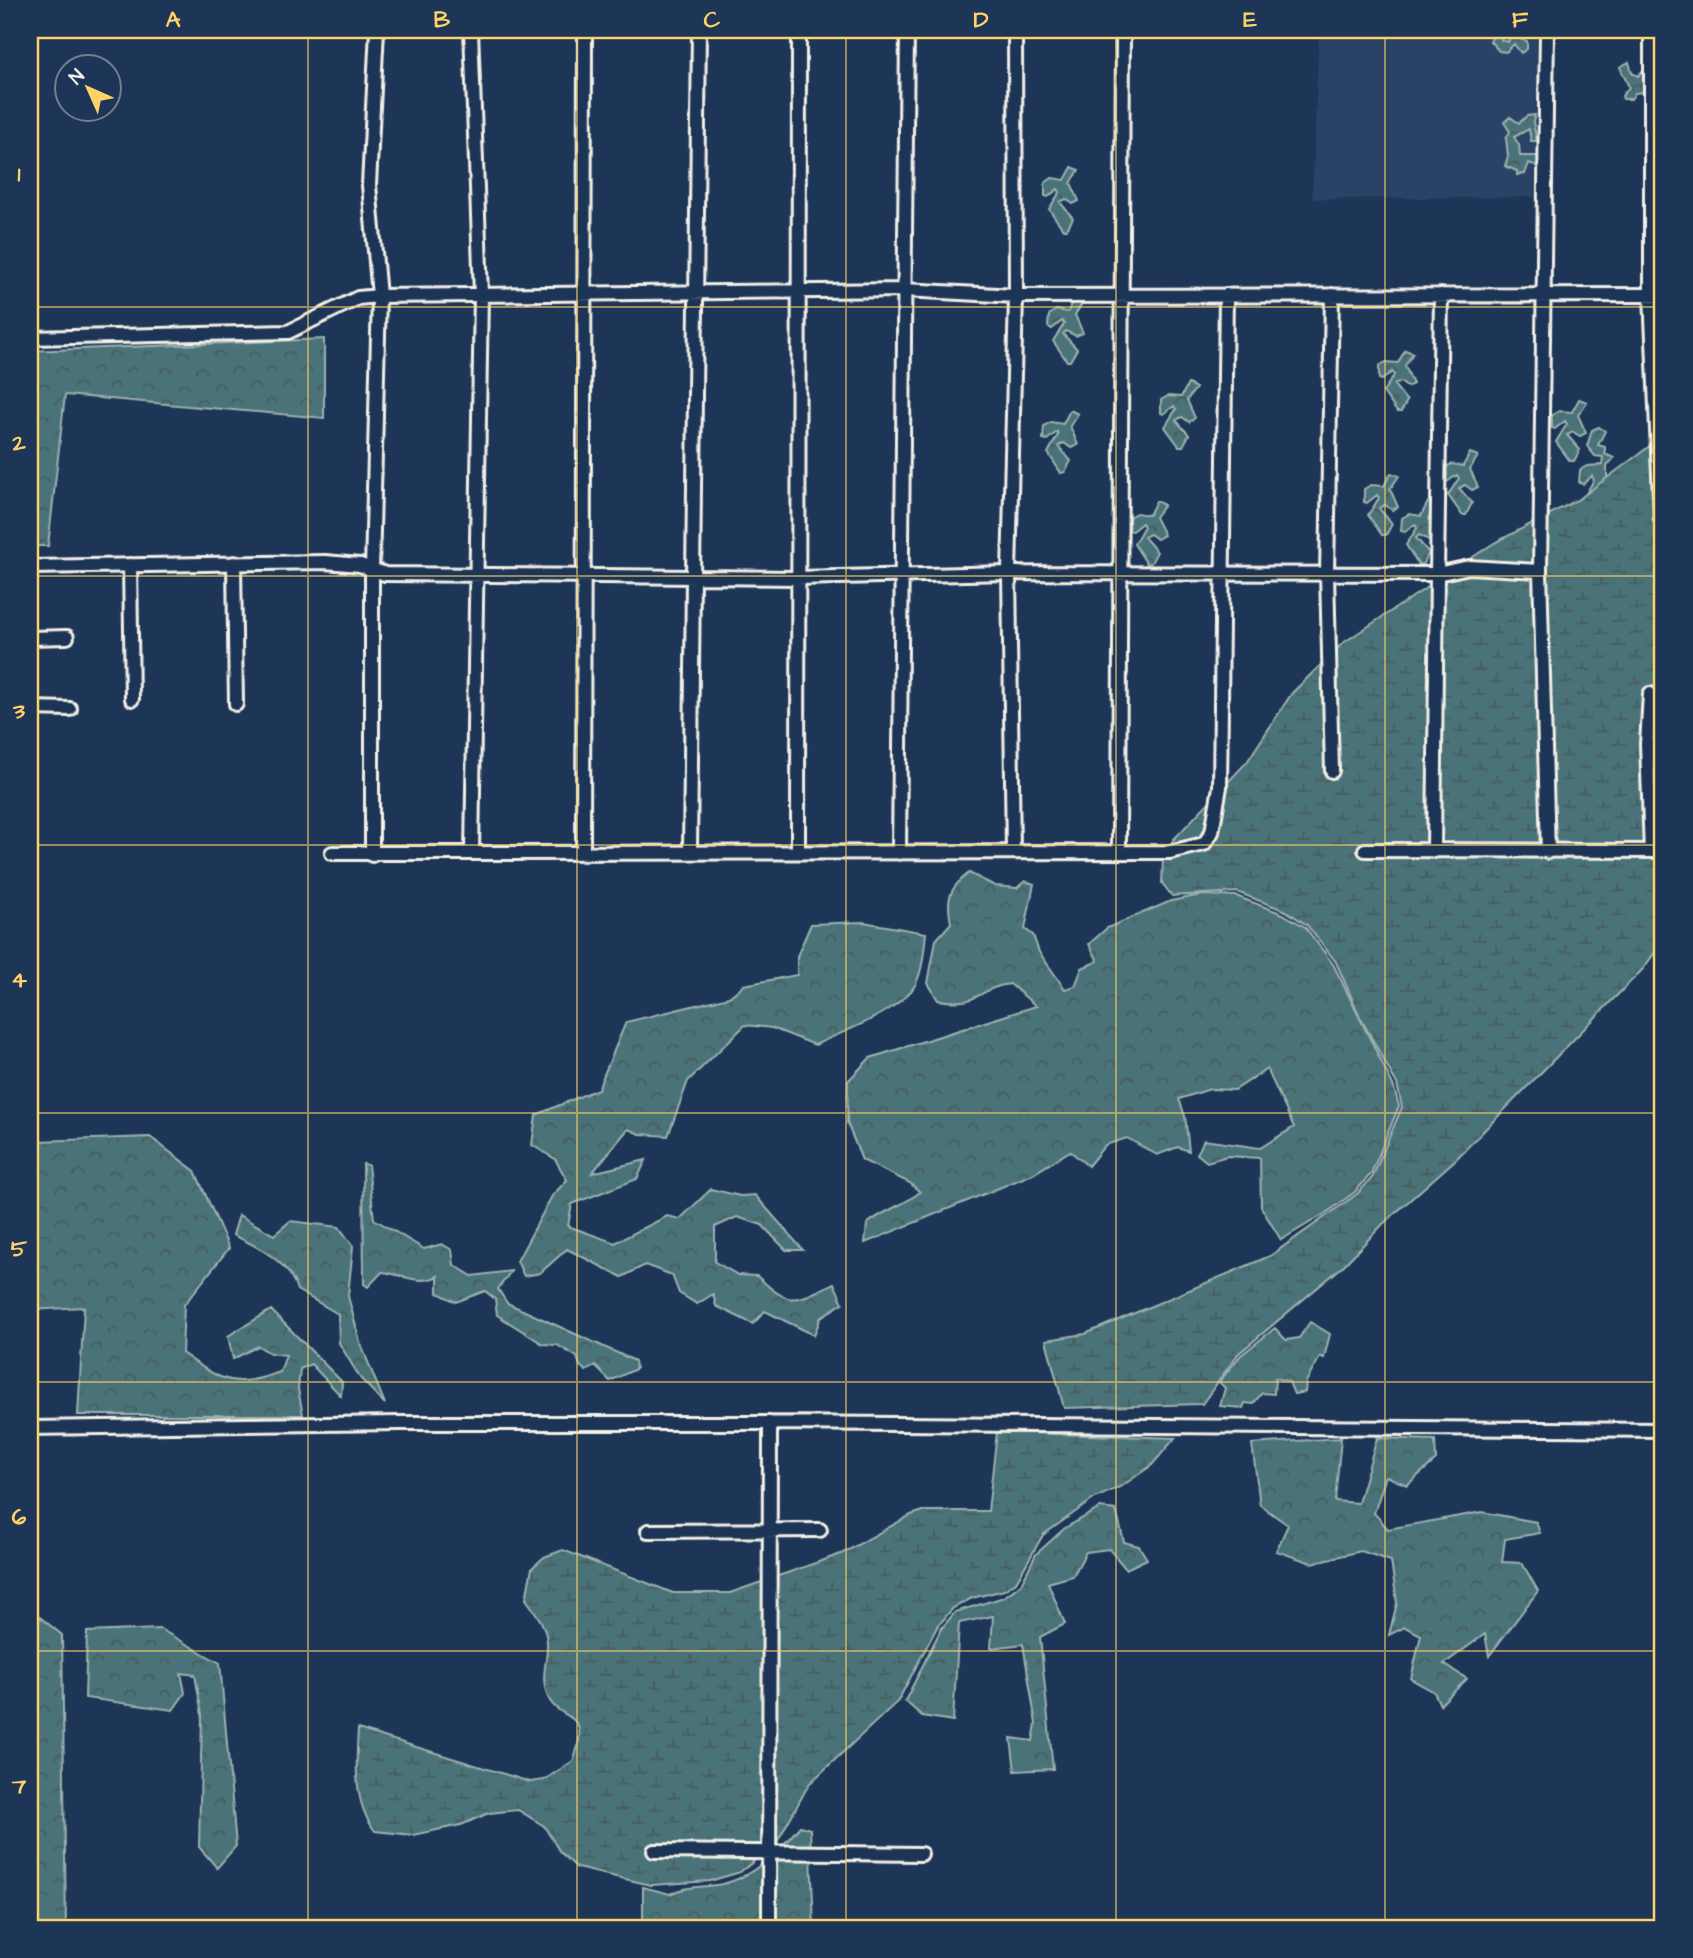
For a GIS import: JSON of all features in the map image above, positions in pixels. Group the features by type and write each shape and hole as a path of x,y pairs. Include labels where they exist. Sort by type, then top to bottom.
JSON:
{"street":[{"path":"372,855 372,570 379,296 369,185 377,30"},
{"path":"471,30 481,294 472,853"},
{"path":"583,854 587,291 585,30"},
{"path":"690,853 699,30"},
{"path":"797,852 799,30"},
{"path":"900,853 906,30"},
{"path":"1013,850 1009,573 1016,296 1015,30"},
{"path":"1119,850 1123,30"},
{"path":"1547,30 1540,571 1548,852"},
{"path":"1651,30 1661,519"},
{"path":"30,338 288,332 358,298 379,296 696,290 904,290 1016,296 1657,295"},
{"path":"332,853 900,853 1013,850 1170,852 1204,844 1212,832 1220,787 1225,575 1226,295"},
{"path":"1332,295 1327,574 1332,771"},
{"path":"1434,851 1441,295"},
{"path":"30,567 325,562 360,565 385,574 796,578 904,573 1437,574 1469,567 1540,571"},
{"path":"234,563 236,704"},
{"path":"131,565 132,699"},
{"path":"30,638 67,637"},
{"path":"1365,850 1657,851 1647,744 1650,694"},
{"path":"30,708 70,709"},
{"path":"30,1428 400,1423 770,1423 1663,1430"},
{"path":"769,1928 770,1423"},
{"path":"648,1531 820,1530"},
{"path":"654,1852 921,1854"}],"shaded area":[{"path":"1319,30 1537,30 1535,197 1312,199"}],"green space":[{"path":"1495,30 1505,30 1501,40 1508,42 1513,30 1523,30 1520,39 1527,41 1527,49 1521,53 1514,44 1506,52 1499,51 1490,41"},
{"path":"1658,59 1663,60 1663,81 1653,81 1656,108 1643,92 1635,93 1631,99 1623,99 1622,96 1629,87 1620,67 1629,62 1632,73 1638,76 1643,70 1656,70"},
{"path":"1535,115 1533,122 1537,141 1531,141 1529,129 1514,137 1519,145 1520,156 1541,156 1539,167 1529,163 1525,174 1517,175 1517,171 1505,166 1508,156 1506,138 1510,132 1504,122 1510,117 1519,123 1527,116"},
{"path":"1072,167 1079,170 1071,183 1079,201 1073,204 1066,199 1060,202 1073,218 1067,229 1063,229 1049,209 1060,192 1058,189 1048,197 1045,196 1045,183 1052,178 1065,180"},
{"path":"1072,302 1083,302 1075,315 1083,333 1076,336 1066,331 1063,334 1077,349 1070,361 1067,361 1053,341 1064,324 1062,321 1052,329 1048,327 1049,315 1056,310 1068,312"},
{"path":"324,339 324,418 65,395 48,546 30,546 30,351"},
{"path":"1405,350 1413,353 1405,366 1413,384 1407,387 1400,382 1394,385 1407,401 1401,412 1397,412 1383,392 1394,375 1392,372 1382,380 1379,379 1379,366 1386,362 1398,363"},
{"path":"1188,384 1196,388 1187,400 1195,418 1189,422 1182,417 1176,420 1189,435 1183,446 1179,446 1165,427 1176,409 1174,406 1164,414 1161,413 1161,400 1168,396 1181,397"},
{"path":"1579,399 1587,402 1578,415 1586,433 1580,436 1573,432 1567,435 1580,450 1574,461 1570,461 1556,442 1567,424 1565,421 1555,429 1552,428 1552,415 1559,411 1572,412"},
{"path":"1070,410 1078,414 1070,426 1078,445 1071,448 1064,443 1058,446 1071,461 1065,472 1061,473 1048,453 1058,435 1057,432 1047,440 1043,439 1044,426 1051,422 1063,424"},
{"path":"1599,427 1605,431 1598,445 1605,447 1605,454 1614,458 1607,466 1607,478 1584,497 1594,480 1592,476 1583,484 1579,483 1580,470 1587,466 1602,465 1603,457 1595,456 1587,446 1592,430"},
{"path":"1663,436 1663,941 1643,969 1455,1160 1383,1224 1342,1267 1238,1354 1202,1404 1064,1408 1046,1340 1085,1334 1270,1256 1357,1194 1372,1178 1402,1107 1397,1084 1360,1017 1336,962 1307,925 1286,911 1237,892 1172,896 1162,883 1163,861 1173,840 1247,762 1292,693 1343,643 1494,543 1579,499"},
{"path":"1470,453 1478,456 1470,469 1478,487 1472,490 1465,485 1459,488 1472,503 1466,515 1462,515 1448,495 1459,478 1457,475 1447,482 1444,481 1444,469 1451,464 1463,466"},
{"path":"1391,473 1399,476 1390,489 1398,507 1392,510 1385,505 1379,508 1392,524 1386,535 1382,535 1368,515 1379,498 1377,495 1367,503 1364,502 1364,489 1371,485 1384,486"},
{"path":"1156,501 1164,505 1155,517 1164,535 1157,539 1150,534 1144,537 1157,552 1151,563 1147,564 1134,544 1144,526 1142,523 1132,531 1129,530 1129,517 1136,513 1149,515"},
{"path":"1428,502 1432,503 1432,512 1428,518 1436,536 1429,540 1419,535 1416,538 1429,553 1423,564 1419,565 1406,545 1417,528 1415,524 1405,532 1401,531 1402,518 1409,514 1421,516"},
{"path":"969,873 995,886 1017,888 1025,881 1034,884 1025,929 1033,935 1039,952 1065,989 1075,986 1082,968 1098,961 1089,944 1107,928 1171,901 1201,895 1236,896 1283,914 1305,927 1333,964 1393,1085 1399,1106 1371,1174 1355,1192 1281,1240 1261,1207 1260,1158 1227,1156 1207,1162 1197,1154 1204,1140 1260,1148 1294,1127 1267,1069 1235,1090 1210,1089 1179,1099 1185,1116 1189,1151 1178,1147 1157,1155 1127,1138 1105,1145 1088,1166 1070,1151 1033,1174 865,1243 867,1224 920,1192 910,1183 862,1160 847,1123 848,1081 870,1058 1036,1006 1010,984 991,989 971,999 952,1001 938,1000 928,983 936,940 951,923 949,901 953,889"},
{"path":"863,922 926,933 920,971 911,991 878,1016 815,1045 772,1028 745,1025 688,1081 668,1136 640,1134 628,1129 592,1173 646,1160 637,1179 572,1204 568,1226 615,1243 667,1216 680,1219 711,1189 740,1196 755,1195 803,1250 786,1250 762,1225 737,1217 715,1227 715,1262 738,1275 757,1276 778,1293 793,1299 834,1283 843,1303 821,1317 814,1335 765,1311 753,1324 716,1306 713,1294 697,1304 679,1293 672,1275 645,1265 622,1277 567,1249 540,1273 524,1276 517,1261 552,1196 567,1180 555,1159 532,1145 536,1115 598,1089 626,1022 729,997 744,985 797,975 797,956 811,924"},
{"path":"30,973 38,1141 150,1137 195,1171 229,1248 184,1305 182,1353 217,1376 238,1381 280,1372 286,1355 270,1353 258,1346 233,1359 228,1336 271,1310 342,1382 341,1396 311,1364 300,1369 298,1389 303,1415 78,1415 84,1307 30,1310"},
{"path":"363,1164 368,1165 374,1219 424,1249 442,1244 452,1250 454,1265 472,1276 511,1271 498,1289 507,1303 635,1361 636,1369 610,1381 595,1366 586,1371 580,1366 577,1357 557,1345 543,1344 497,1315 495,1299 485,1291 456,1302 438,1293 438,1276 416,1280 382,1272 368,1287 364,1284"},
{"path":"239,1215 274,1235 290,1221 339,1227 353,1246 348,1296 360,1342 385,1404 360,1378 339,1343 338,1314 297,1290 287,1271 271,1256 233,1235"},
{"path":"1310,1322 1330,1334 1324,1358 1320,1357 1306,1382 1305,1392 1294,1394 1289,1382 1275,1378 1274,1394 1262,1393 1253,1404 1245,1403 1243,1408 1220,1406 1225,1388 1219,1382 1240,1356 1275,1328 1286,1340 1299,1338"},
{"path":"997,1432 1175,1438 1152,1465 1122,1486 1095,1498 1043,1535 1016,1582 1004,1590 972,1598 953,1608 937,1627 898,1701 809,1784 776,1844 740,1872 710,1881 651,1885 577,1868 560,1852 544,1826 518,1810 489,1813 461,1825 413,1835 375,1831 368,1820 359,1795 358,1729 530,1782 544,1780 573,1761 578,1744 577,1724 552,1704 547,1695 544,1681 547,1649 545,1630 526,1599 532,1568 544,1557 563,1550 673,1593 730,1593 841,1554 923,1511 988,1511"},
{"path":"1341,1438 1335,1501 1358,1503 1377,1438 1435,1440 1436,1460 1407,1485 1386,1476 1374,1513 1388,1529 1482,1512 1536,1522 1540,1533 1505,1539 1502,1562 1522,1563 1538,1591 1489,1656 1485,1634 1444,1664 1467,1679 1440,1705 1434,1692 1411,1679 1421,1635 1405,1627 1389,1635 1397,1603 1391,1561 1361,1551 1312,1563 1276,1551 1288,1525 1260,1505 1252,1444"},
{"path":"1100,1508 1116,1510 1124,1542 1139,1546 1147,1559 1126,1569 1109,1549 1086,1552 1073,1576 1048,1583 1065,1624 1040,1637 1053,1769 1015,1771 1011,1738 1033,1741 1036,1724 1023,1644 991,1648 993,1616 959,1623 953,1721 922,1716 905,1701 941,1629 955,1612 1004,1597 1021,1584 1036,1554 1065,1528"},
{"path":"30,1614 36,1614 62,1635 66,1928 30,1928"},
{"path":"160,1629 220,1663 236,1846 217,1868 199,1847 202,1715 195,1675 181,1673 185,1693 173,1710 85,1698 87,1632"},
{"path":"800,1826 810,1829 814,1928 643,1928 643,1887 670,1894 683,1889 733,1881 766,1861"}]}
